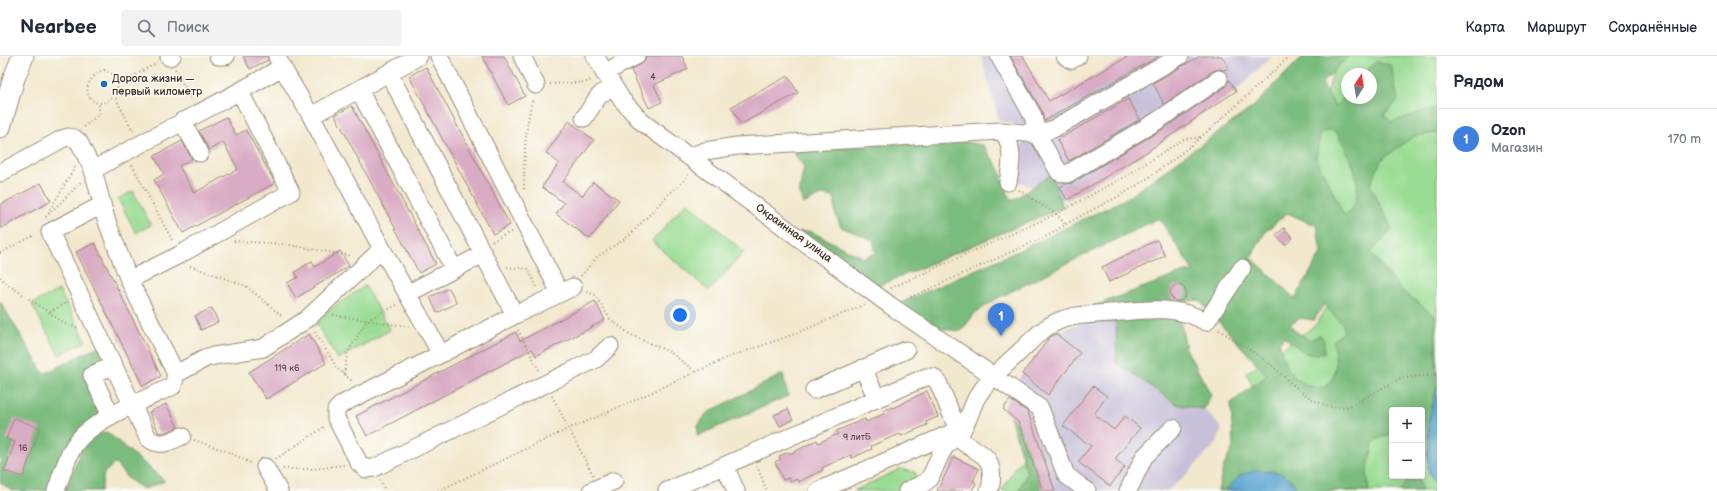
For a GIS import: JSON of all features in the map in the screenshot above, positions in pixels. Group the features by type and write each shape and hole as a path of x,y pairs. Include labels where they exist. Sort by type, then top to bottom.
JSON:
{"main road":[{"path":"0,127 14,78 23,56"}],"street":[{"path":"218,56 226,56"},
{"path":"311,116 419,56"},
{"path":"439,56 520,214 567,290 515,315 342,404 336,410 336,418 359,463 366,469 374,468 596,359 610,346"},
{"path":"522,56 536,85"},
{"name":"Окраинная улица","path":"595,56 622,100 642,122 885,301 1013,391 1040,408 1066,475 1087,491"},
{"path":"584,118 608,79 636,56"},
{"path":"999,56 1033,116 1037,134 1059,172 1067,174 1157,121 1219,79"},
{"path":"1065,56 1070,60 1078,56"},
{"path":"693,159 705,151 737,146 1001,131 1037,134 1053,129 1180,56"},
{"path":"93,170 198,112 240,92 279,61 311,116 377,254 408,296 441,354"},
{"path":"389,73 515,315"},
{"path":"359,90 454,269"},
{"path":"129,280 291,192 240,92"},
{"path":"182,121 200,153"},
{"path":"1001,131 1007,136 1012,161 1008,182"},
{"path":"0,173 62,139 68,137 79,145 93,170 106,219 129,280 176,374"},
{"path":"102,205 50,232 148,438 153,443 160,444 167,443 182,436"},
{"path":"56,491 74,444 84,433 111,416 172,386 176,374 208,357 263,348 301,323 377,254"},
{"path":"408,296 454,269 484,255"},
{"path":"907,491 913,487 922,485 928,480 943,449 950,440 960,433 977,397 992,376 1034,337 1050,325 1064,318 1167,309 1182,311 1196,316 1206,322 1242,268"},
{"path":"814,390 906,350"},
{"path":"111,416 92,375 114,365"},
{"path":"863,368 877,399"},
{"path":"667,491 699,485 725,466 751,454 926,378 933,378 938,382 963,442 985,456 991,469 992,485 989,491"},
{"path":"1128,491 1144,457 1173,428"},
{"path":"818,491 949,434 960,433"},
{"path":"725,466 736,491"},
{"path":"265,467 279,491"}],"path":[{"path":"438,491 570,428 729,357 792,336 871,302 885,301 1044,237 1065,224 1111,202 1144,181 1183,153 1290,56"},
{"path":"118,84 171,57 198,112"},
{"path":"99,71 109,72 117,79 118,84 114,95 107,101 99,103 92,100 88,95 87,90 90,81 99,71"},
{"path":"536,85 588,82 608,79"},
{"path":"114,95 140,143"},
{"path":"47,216 79,145 99,114 99,103"},
{"path":"524,189 524,158 529,114"},
{"path":"885,301 884,292 1056,214 1124,177 1184,139 1202,137"},
{"path":"125,152 179,254 186,264 246,286 301,323 337,368 364,393"},
{"path":"567,290 597,257 629,236 667,196 685,180 693,159"},
{"path":"1008,182 1056,214 1065,224"},
{"path":"484,255 513,231 520,214"},
{"path":"208,238 224,241 284,244 377,254"},
{"path":"484,255 528,269 545,301"},
{"path":"0,277 6,283 67,325 79,328"},
{"path":"567,290 595,295 610,319 631,335 670,352 696,372"},
{"path":"50,312 81,296"},
{"path":"344,374 347,354 367,320 408,296"},
{"path":"322,305 332,314 427,329"},
{"path":"515,315 518,331 601,487"},
{"path":"1206,322 1270,364 1312,400 1326,405 1341,408 1350,406 1401,378 1437,375"},
{"path":"265,467 336,418"},
{"path":"751,454 767,491"}],"shaded area":[{"path":"981,56 1023,56 1049,101 1129,56 1272,56 1236,91 1145,153 1067,200 1012,179 1014,155 1024,142 1023,125 999,121"},
{"path":"1087,322 1116,322 1178,405 1204,409 1222,429 1216,444 1186,475 1167,491 1043,491 1018,422 1002,410 1022,374 1054,332"}],"green space":[{"path":"1303,56 1349,56 1322,83 1335,106 1341,100 1341,104 1377,104 1377,68 1370,68 1376,62 1391,65 1398,100 1384,115 1392,122 1437,107 1437,133 1414,136 1381,160 1370,185 1392,229 1371,253 1401,290 1435,316 1437,388 1429,419 1428,457 1425,452 1425,407 1389,407 1389,434 1374,441 1367,472 1369,491 1297,491 1292,481 1228,486 1226,491 1218,491 1223,468 1233,447 1231,403 1267,375 1199,300 1190,301 1174,307 1181,325 1186,349 1211,395 1204,409 1178,405 1117,363 1116,322 1087,322 1072,314 1182,273 1193,271 1159,218 998,298 975,313 961,331 934,326 896,305 1020,250 1127,198 1253,107","holes":["1330,130 1335,131 1352,162 1357,179 1356,200 1349,213 1344,215 1316,158 1320,133","1287,213 1317,226 1321,253 1295,299 1251,257 1266,231","1324,304 1343,325 1344,332 1333,341 1335,366 1331,381 1326,386 1309,386 1297,379 1288,369 1279,342 1284,337 1307,354 1324,354 1324,341 1320,335 1310,340 1295,331 1290,324 1301,318 1314,320"]},
{"path":"1340,56 1437,56 1437,491 1305,491 1246,373 1316,325 1355,253 1311,153 1335,65"},
{"path":"959,141 983,145 999,168 1012,201 1051,175 1063,207 876,287 799,232 810,231 863,258 876,253 873,240 841,227 835,213 835,197 821,195 803,204 799,191 804,167 793,152 893,144"},
{"path":"133,191 151,225 136,233 118,199"},
{"path":"687,202 744,252 709,291 652,241"},
{"path":"365,286 390,330 338,359 314,320"},
{"path":"59,290 86,341 59,355 32,304"},
{"path":"0,301 44,374 99,346 107,361 87,371 106,410 51,491 12,491 0,482"},
{"path":"783,374 788,396 697,436 698,426 707,413"},
{"path":"1010,416 1018,422 1043,491 1019,491 1027,473"},
{"path":"107,432 165,481 144,489 128,479 115,463 104,473 101,491 65,491 81,450 91,437"},
{"path":"1023,460 1027,473 1019,491 1002,491 1015,467"},
{"path":"900,469 915,472 918,480 903,491 854,491"},
{"path":"1419,480 1422,491 1400,491 1407,481"}],"water":[{"path":"1437,386 1437,489 1429,473 1428,457 1429,419"},
{"path":"1257,470 1276,472 1286,476 1294,484 1297,491 1226,491 1240,475"}],"building":[{"path":"243,56 267,56 268,60 250,69"},
{"path":"482,56 504,56 525,96 508,105"},
{"path":"646,56 682,56 688,69 654,85 662,102 649,108 631,70 644,62"},
{"path":"1010,56 1023,56 1049,101 1129,56 1159,56 1044,121 1042,111"},
{"path":"1200,56 1222,56 1229,68 1213,71 1164,104 1153,83"},
{"path":"426,67 510,225 493,234 409,76"},
{"path":"788,76 798,93 741,124 731,107"},
{"path":"1229,80 1236,91 1145,153 1067,200 1060,187 1072,183 1163,129 1225,87"},
{"path":"1128,99 1140,119 1069,161 1057,140"},
{"path":"352,106 436,264 419,273 335,115"},
{"path":"226,117 236,135 246,130 275,183 183,233 154,180 164,174 154,156 182,141 192,159 179,166 194,193 238,169 223,142 209,150 199,131"},
{"path":"569,121 594,140 563,182 582,196 593,182 619,200 590,239 556,214 564,203 542,187 559,163 546,153"},
{"path":"41,183 51,201 0,229 0,205"},
{"path":"1284,228 1293,238 1285,245 1276,235"},
{"path":"1157,240 1165,256 1109,282 1102,267"},
{"path":"95,243 161,376 143,386 76,252"},
{"path":"340,251 349,266 296,298 287,283 298,277 295,272 312,261 315,267"},
{"path":"1178,285 1184,287 1186,293 1184,299 1178,301 1172,299 1170,293 1172,287"},
{"path":"449,288 457,303 437,313 430,297"},
{"path":"595,301 605,320 536,356 532,349 367,436 356,416 516,332 520,341"},
{"path":"212,308 218,322 201,330 195,316"},
{"path":"309,334 326,363 266,399 249,372"},
{"path":"1056,334 1080,353 1048,395 1022,374 1050,337"},
{"path":"1093,386 1107,396 1094,414 1114,430 1125,416 1140,428 1115,459 1125,467 1110,486 1078,462 1091,446 1063,426"},
{"path":"927,391 938,417 926,422 927,425 871,446 872,449 852,458 851,455 839,460 822,468 823,470 798,482 797,479 790,482 789,478 783,480 775,462 781,459 779,456 789,452 790,454 817,440 818,443 838,434 836,431 865,419 866,422 884,414 883,411 892,407 893,408"},
{"path":"1010,400 1028,412 1055,491 1043,491 1018,422 1003,409"},
{"path":"166,404 178,427 159,433 149,412"},
{"path":"788,409 793,420 780,426 774,415"},
{"path":"14,418 40,428 23,477 4,471 15,442 6,439"},
{"path":"954,457 979,469 973,481 976,483 972,491 937,491"}],"place":[{"name":"Дорога жизни — первый километр","path":"104,84"},
{"name":"Ozon","path":"1001,336"}]}
